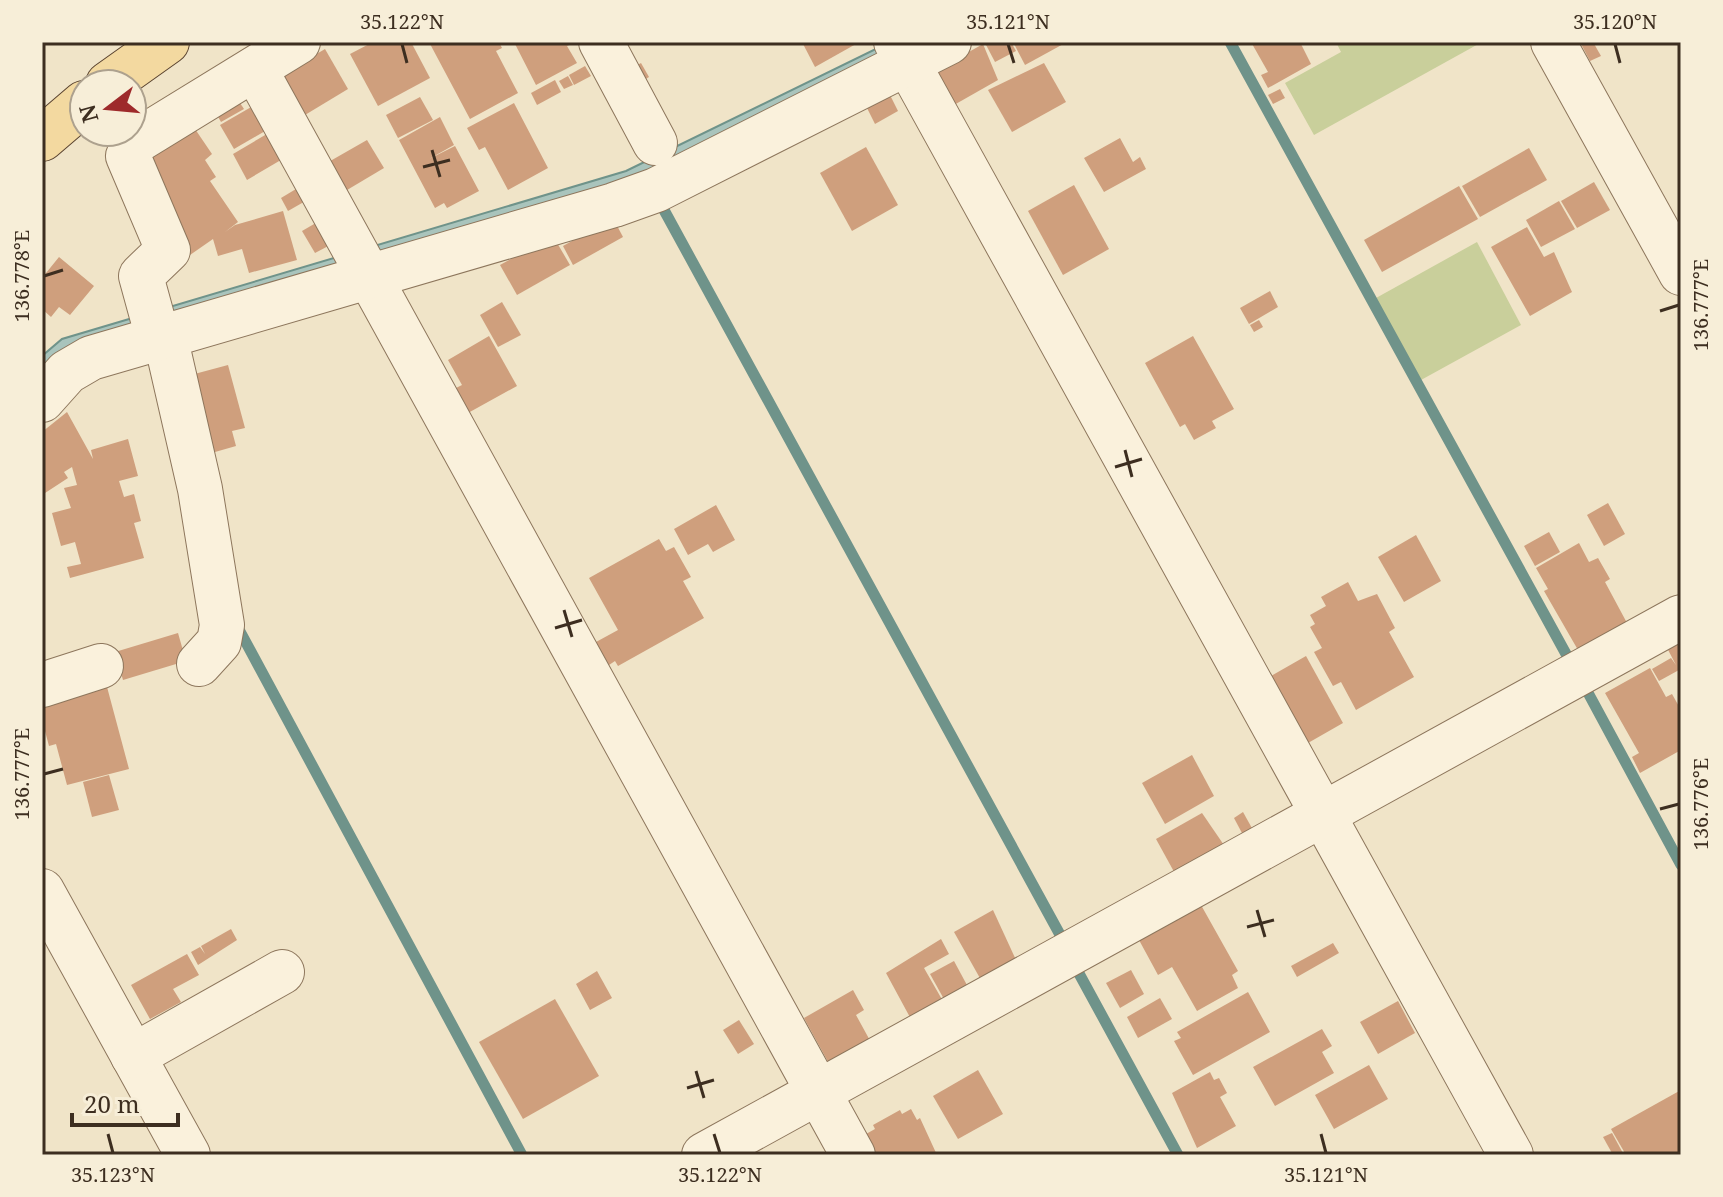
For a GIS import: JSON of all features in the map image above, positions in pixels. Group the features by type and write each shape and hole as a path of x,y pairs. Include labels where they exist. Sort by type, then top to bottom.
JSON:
{"main road":[{"path":"130,68 167,42"},
{"path":"42,139 68,117"}],"street":[{"path":"199,664 219,642 222,625 200,489 141,276 168,250 128,156 135,142 298,42"},
{"path":"601,42 655,143"},
{"path":"42,400 67,372 157,327 361,265 656,190 903,54 949,42"},
{"path":"1553,42 1681,273"},
{"path":"903,54 1511,1155"},
{"path":"255,69 853,1155"},
{"path":"704,1155 1681,617"},
{"path":"42,685 101,666"},
{"path":"42,891 188,1155"},
{"path":"133,1056 282,972"}],"green space":[{"path":"1336,42 1482,42 1314,135 1285,83 1341,52"},
{"path":"1477,242 1521,325 1421,380 1376,298"}],"water":[{"path":"890,42 927,42 689,160 42,380 42,356 62,339 626,171"}],"building":[{"path":"373,42 411,42 430,78 378,106 350,54"},
{"path":"429,42 499,42 502,48 496,51 518,93 470,119"},
{"path":"576,42 567,46 577,63 536,85 515,44"},
{"path":"802,42 855,42 856,44 815,67"},
{"path":"1011,42 1016,51 995,62 985,43"},
{"path":"1013,42 1067,42 1025,65"},
{"path":"1251,42 1300,42 1311,64 1268,88 1261,75 1268,72"},
{"path":"1580,42 1593,42 1601,56 1590,61"},
{"path":"983,44 998,80 954,105 935,71"},
{"path":"325,49 348,89 300,118 276,78"},
{"path":"641,63 649,77 641,82 634,67"},
{"path":"1044,63 1066,102 1012,132 988,90"},
{"path":"585,66 591,76 574,85 569,75"},
{"path":"568,76 573,85 564,89 559,81"},
{"path":"555,80 561,92 537,105 531,93"},
{"path":"1280,89 1285,98 1273,104 1268,95"},
{"path":"889,93 898,111 875,124 866,106"},
{"path":"420,97 433,120 398,138 386,115"},
{"path":"238,100 244,109 221,122 216,113"},
{"path":"258,103 272,127 234,149 220,125"},
{"path":"514,103 548,168 508,190 485,147 479,150 467,128"},
{"path":"440,117 454,145 429,159 455,146 479,191 447,208 444,203 435,208 399,140"},
{"path":"193,126 212,154 205,160 216,177 210,181 238,222 225,232 235,225 283,211 297,260 249,273 242,249 218,256 213,239 190,255 181,242 148,157"},
{"path":"272,131 286,157 247,180 233,154"},
{"path":"1120,138 1133,162 1140,157 1146,169 1104,192 1084,158"},
{"path":"367,140 384,168 342,193 325,164"},
{"path":"866,147 898,205 852,231 820,173"},
{"path":"1529,148 1547,180 1480,217 1462,186"},
{"path":"1594,182 1610,210 1577,228 1561,201"},
{"path":"1074,185 1109,249 1063,275 1028,211"},
{"path":"301,186 309,199 288,211 281,198"},
{"path":"1459,186 1478,219 1382,272 1364,240"},
{"path":"1559,201 1575,229 1541,247 1526,220"},
{"path":"613,218 623,237 573,265 563,246"},
{"path":"321,220 334,243 315,253 302,231"},
{"path":"1527,227 1544,257 1554,252 1572,292 1530,316 1491,247"},
{"path":"553,236 570,265 517,295 500,265"},
{"path":"59,257 94,286 70,315 59,307 51,317 42,309 42,278"},
{"path":"1270,291 1278,307 1249,324 1240,308"},
{"path":"502,302 521,335 498,347 480,315"},
{"path":"1259,320 1263,327 1254,332 1250,325"},
{"path":"489,336 517,386 468,413 454,389 462,385 448,360"},
{"path":"1193,336 1234,409 1212,421 1216,428 1194,440 1185,424 1180,427 1145,363"},
{"path":"228,365 245,428 232,431 236,446 208,454 187,376"},
{"path":"67,412 93,459 91,450 128,439 138,476 119,481 124,497 134,494 141,521 134,523 144,558 70,578 67,567 81,564 75,542 61,546 52,513 71,508 64,488 77,485 72,467 64,472 68,478 42,495 42,432"},
{"path":"1608,503 1625,534 1604,546 1587,515"},
{"path":"716,505 735,540 713,552 708,544 688,555 674,529"},
{"path":"1549,532 1560,552 1535,566 1524,546"},
{"path":"1416,535 1441,581 1404,602 1378,557"},
{"path":"659,539 666,551 674,547 691,577 683,581 704,618 618,666 615,661 609,665 596,642 618,630 589,578"},
{"path":"1579,543 1589,562 1598,558 1610,579 1605,582 1627,623 1578,650 1544,591 1548,589 1536,568"},
{"path":"1348,582 1358,601 1377,594 1395,628 1389,632 1414,677 1356,710 1341,682 1333,686 1314,652 1322,648 1310,627 1315,624 1310,615 1326,606 1321,597"},
{"path":"178,633 186,661 123,680 115,652"},
{"path":"1681,638 1681,674 1679,670 1659,681 1652,669 1671,658 1676,665 1666,646"},
{"path":"1306,656 1343,723 1308,743 1271,676"},
{"path":"1650,668 1666,697 1672,694 1681,710 1681,750 1640,773 1632,757 1639,753 1605,693"},
{"path":"103,672 129,769 67,785 56,744 49,746 42,720 42,696"},
{"path":"1192,755 1214,796 1165,824 1142,783"},
{"path":"109,775 119,810 92,817 83,782"},
{"path":"1243,812 1253,830 1243,835 1234,818"},
{"path":"1202,813 1228,851 1178,879 1156,839"},
{"path":"1201,905 1238,971 1232,975 1238,988 1197,1011 1172,967 1158,975 1139,940"},
{"path":"993,910 1016,960 981,980 954,932"},
{"path":"231,929 237,940 198,965 191,952 200,947 205,954 201,946"},
{"path":"941,939 949,954 924,968 944,1003 912,1021 886,973"},
{"path":"1333,943 1339,953 1297,977 1291,966"},
{"path":"187,954 199,975 173,989 181,1002 150,1019 131,985"},
{"path":"954,961 968,987 945,1001 930,974"},
{"path":"1131,970 1144,994 1120,1008 1106,983"},
{"path":"597,971 612,998 590,1010 576,984"},
{"path":"853,990 864,1010 856,1015 873,1046 832,1069 804,1018"},
{"path":"1248,992 1270,1032 1193,1075 1174,1041 1181,1038 1177,1032"},
{"path":"1160,998 1172,1019 1138,1038 1127,1017"},
{"path":"555,999 599,1076 523,1119 479,1042"},
{"path":"1398,1001 1415,1033 1378,1054 1360,1022"},
{"path":"739,1020 754,1044 738,1054 723,1030"},
{"path":"1322,1029 1332,1046 1322,1052 1334,1073 1275,1106 1253,1067"},
{"path":"1369,1065 1388,1099 1334,1129 1315,1095"},
{"path":"978,1070 1003,1114 958,1139 933,1096"},
{"path":"1210,1072 1214,1080 1219,1078 1227,1093 1220,1097 1236,1126 1197,1148 1172,1093"},
{"path":"1681,1090 1681,1155 1626,1155 1611,1129"},
{"path":"911,1109 917,1120 920,1118 937,1155 877,1155 866,1134 875,1129 873,1125 900,1110 902,1114"},
{"path":"1612,1133 1624,1155 1613,1155 1603,1137"}],"waterway":[{"path":"1230,42 1571,663"},
{"path":"664,210 1064,942"},
{"path":"236,624 522,1155"},
{"path":"1586,689 1681,865"},
{"path":"1076,968 1178,1155"}]}
